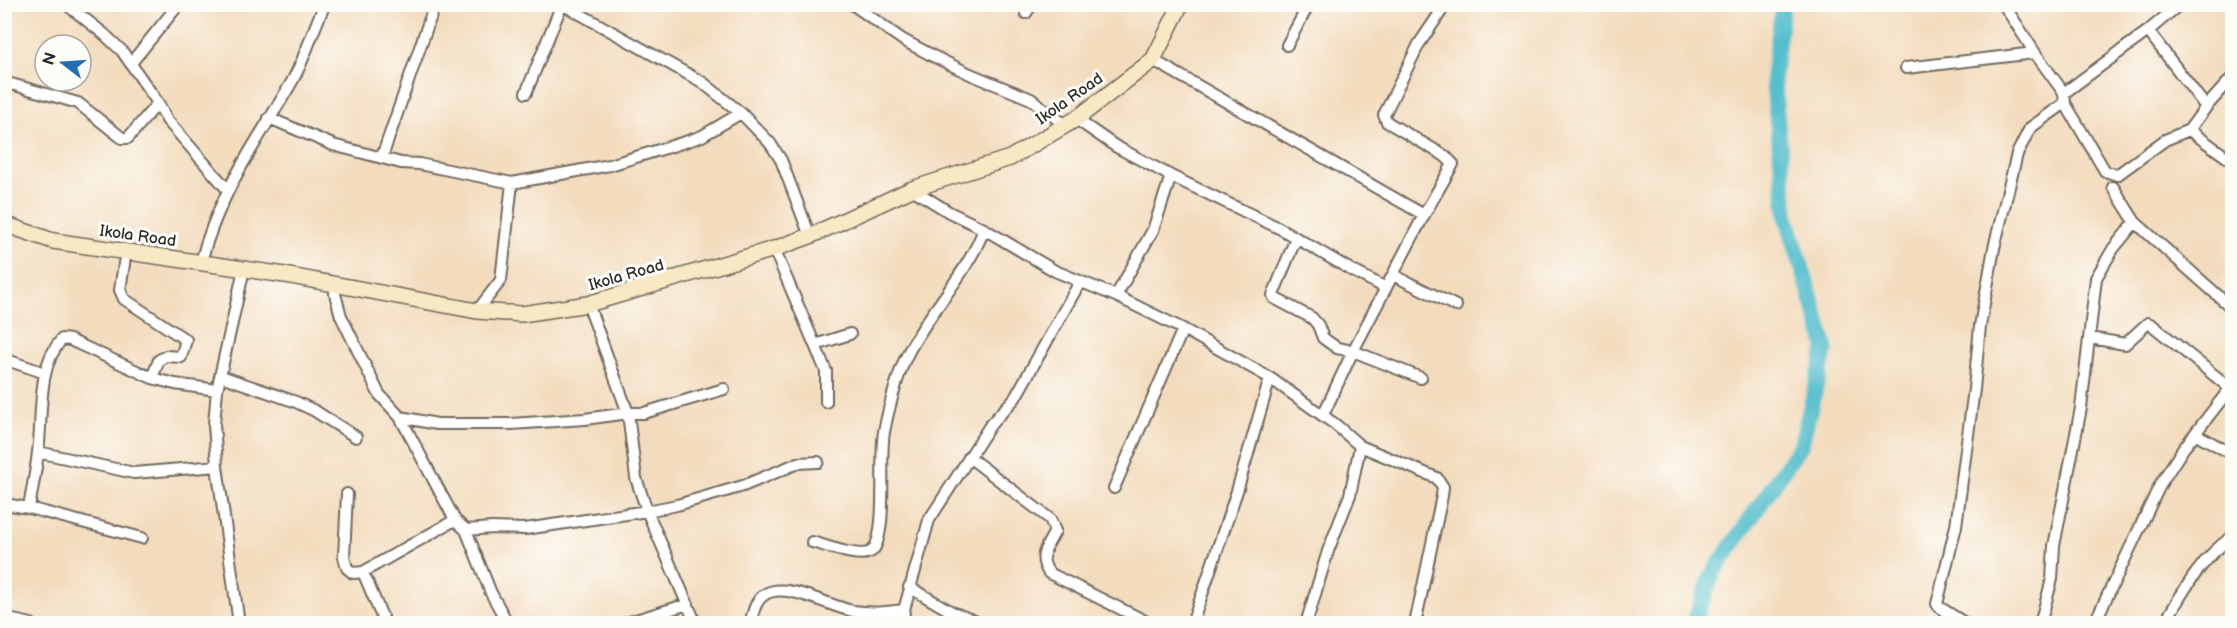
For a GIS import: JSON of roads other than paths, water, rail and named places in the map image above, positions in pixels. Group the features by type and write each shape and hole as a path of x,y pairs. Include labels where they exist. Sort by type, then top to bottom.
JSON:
{"street":[{"path":"66,4 122,51 132,63 167,120 227,189"},
{"path":"132,63 179,4"},
{"path":"201,262 227,189 298,69 325,4"},
{"path":"382,157 435,4"},
{"path":"852,4 903,40 927,53 970,74 1031,99 1171,176 1296,238 1386,288"},
{"name":"Ikola Road","path":"4,224 53,241 244,268 477,311 522,314 588,304 774,249 810,236 912,189 1010,158 1070,122 1153,60 1181,4"},
{"path":"1287,45 1309,4"},
{"path":"1323,415 1353,351 1452,166 1452,162 1387,123 1384,115 1419,44 1446,4"},
{"path":"2006,4 2006,8 2065,98 2105,171 2110,174 2117,175 2165,140 2189,130 2232,78"},
{"path":"1966,624 1939,607 1937,603 1956,525 1980,326 1994,248 2017,154 2030,128 2180,4"},
{"path":"526,93 562,5 702,82 741,112 770,143 781,160 810,236"},
{"path":"2148,31 2206,107"},
{"path":"1906,68 2035,53"},
{"path":"1153,60 1424,215"},
{"path":"4,82 78,103 122,138 128,138 158,103"},
{"path":"270,118 333,145 512,183 610,165 702,136 741,112"},
{"path":"2189,130 2232,161"},
{"path":"1116,296 1153,230 1171,176"},
{"path":"477,311 501,280 512,183"},
{"path":"2113,187 2134,222 2232,308"},
{"path":"912,189 1055,271 1116,296 1183,329 1270,378 1323,415 1360,446 1437,478 1443,488 1415,624"},
{"path":"2040,624 2052,579 2054,546 2081,408 2096,278 2113,249 2134,222"},
{"path":"812,542 861,555 870,553 874,549 877,542 882,501 884,433 907,354 976,249 984,229"},
{"path":"1296,238 1273,295 1274,298 1312,318 1318,325 1323,338 1337,348 1353,351 1421,378"},
{"path":"774,249 826,371 826,402"},
{"path":"126,251 120,290 124,299 186,340 181,357 166,356 159,360 152,378"},
{"path":"239,624 213,424 244,268"},
{"path":"1393,275 1456,306"},
{"path":"903,624 909,587 929,520 991,424 1015,398 1080,282"},
{"path":"336,285 335,294 341,316 379,394 400,417 455,520 466,530 491,592 508,624"},
{"path":"588,304 628,413 636,478 647,511 696,624"},
{"path":"2090,338 2125,344 2148,324 2152,325 2231,387 2183,449 2161,483 2094,624"},
{"path":"1114,489 1183,329"},
{"path":"815,345 850,334"},
{"path":"29,508 38,452 45,374 56,345 62,339 70,340 152,378 218,390"},
{"path":"4,359 45,374"},
{"path":"221,376 296,402 356,437"},
{"path":"1192,624 1237,491 1270,378"},
{"path":"400,417 437,424 511,424 585,419 664,409 724,389"},
{"path":"2196,434 2232,454"},
{"path":"1306,624 1328,551 1350,495 1360,446"},
{"path":"38,452 134,473 217,466"},
{"path":"969,457 1050,519 1055,531 1043,555 1042,564 1049,573 1151,624"},
{"path":"466,530 525,529 647,511 743,486 798,463 818,462"},
{"path":"347,494 344,557 346,568 353,573 363,572 455,520"},
{"path":"4,504 29,508 142,538"},
{"path":"2164,624 2189,583 2219,546 2232,537"},
{"path":"363,572 385,624"},
{"path":"909,587 952,612 982,624"},
{"path":"750,624 755,606 764,595 777,589 822,600 850,611 869,614 904,610"},
{"path":"623,624 688,604"},
{"path":"4,618 31,624"}],"waterway":[{"path":"1693,624 1713,573 1801,445 1826,347 1787,218 1773,79 1783,4"}]}
